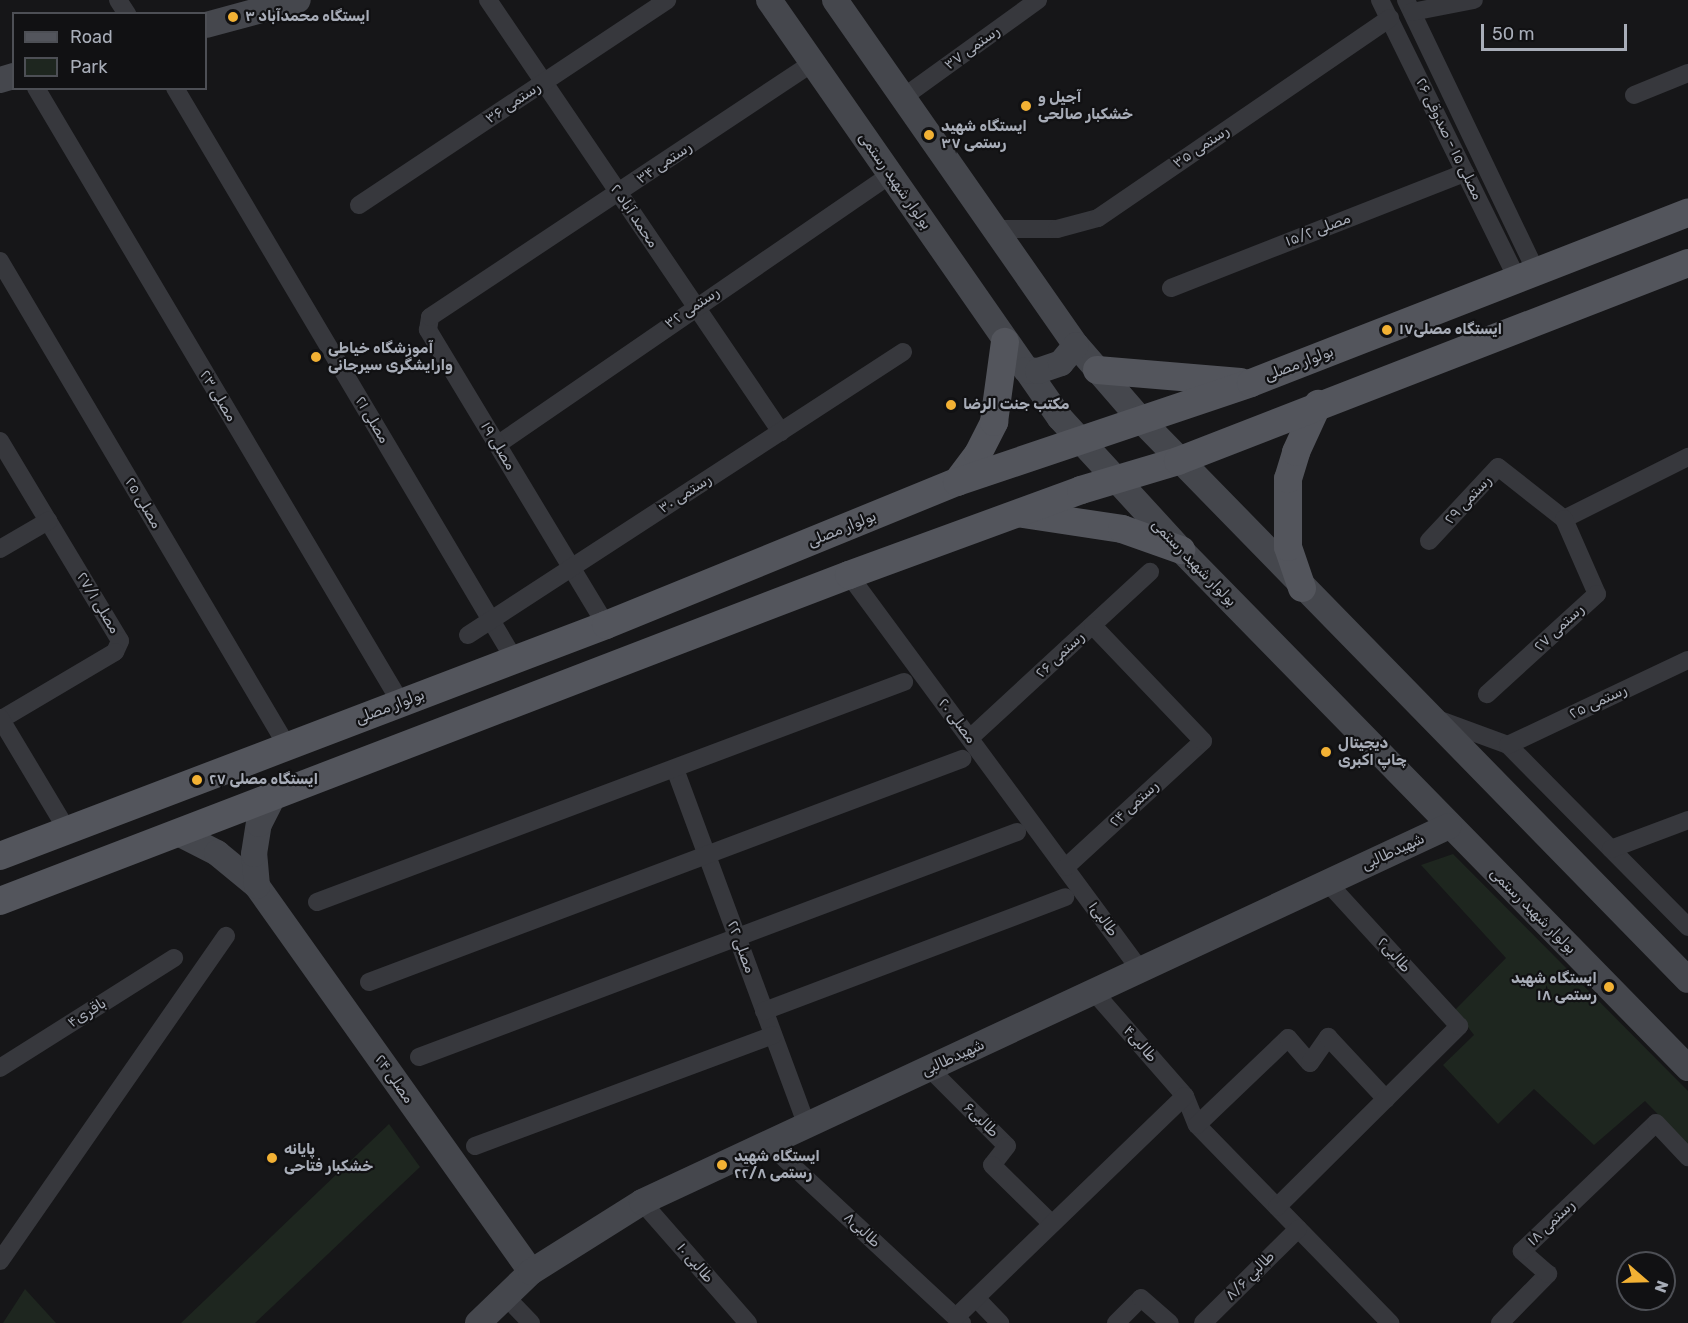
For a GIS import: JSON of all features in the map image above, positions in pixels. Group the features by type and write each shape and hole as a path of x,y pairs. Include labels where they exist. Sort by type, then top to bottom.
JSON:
{"main road":[{"path":"207,25 298,0"},
{"name":"بولوار شهید رستمی","path":"770,0 1005,342 1116,481 1449,826 1688,1068"},
{"path":"835,0 905,96 1076,345 1096,370 1178,460 1425,715 1688,980"},
{"name":"بولوار مصلی","path":"0,856 514,658 606,625 957,482 1084,442 1140,419 1251,383 1688,213"},
{"path":"0,901 849,575 1018,513 1178,460 1688,263"},
{"path":"1527,275 1559,312"},
{"path":"957,482 978,454 993,423 1005,342"},
{"path":"1026,370 1044,370 1061,363 1076,345"},
{"path":"1096,370 1251,383"},
{"path":"1302,588 1288,547 1288,479 1296,452 1318,404"},
{"path":"1018,513 1122,529 1181,550"},
{"path":"257,886 254,854 260,824 273,797"},
{"name":"شهیدطالبی","path":"478,1323 531,1272 642,1202 1449,826"},
{"path":"178,833 217,853 257,886"},
{"name":"مصلی ۲۴","path":"257,886 531,1272"}],"street":[{"name":"محمد آباد ۲","path":"488,0 781,432"},
{"name":"رستمی ۳۶","path":"359,205 667,0"},
{"name":"رستمی ۳۷","path":"905,96 1038,0"},
{"name":"مصلی ۱۵ - صدوقی ۲۶","path":"1380,0 1466,173 1527,275"},
{"path":"1409,6 1474,0"},
{"name":"مصلی ۱۵ - صدوقی ۲۶","path":"1409,6 1527,275"},
{"name":"رستمی ۳۵","path":"995,229 1057,229 1098,218 1390,18"},
{"name":"رستمی ۳۴","path":"427,323 430,316 618,194 813,63"},
{"path":"1634,95 1688,73"},
{"name":"مصلی ۲۳","path":"37,90 401,703"},
{"name":"مصلی ۲۱","path":"175,90 514,658"},
{"name":"مصلی ۱۵/۲","path":"1171,288 1466,173"},
{"name":"رستمی ۳۲","path":"496,445 695,306 891,175"},
{"name":"مصلی ۲۵","path":"0,261 287,746"},
{"name":"مصلی ۱۹","path":"427,323 496,445 606,625"},
{"name":"رستمی ۳۰","path":"468,635 903,352"},
{"name":"مصلی ۲۷/۱","path":"0,441 120,642 115,652 0,719"},
{"path":"1564,519 1688,457"},
{"name":"رستمی ۲۹","path":"1429,541 1498,467 1564,519"},
{"name":"رستمی ۲۷","path":"1488,694 1597,594 1564,519"},
{"path":"0,549 48,521"},
{"name":"رستمی ۲۶","path":"970,738 1150,572"},
{"name":"مصلی ۲۰","path":"849,575 1066,867"},
{"name":"رستمی ۲۴","path":"1066,867 1203,741 1092,626"},
{"name":"رستمی ۲۵","path":"1508,745 1688,660"},
{"path":"317,902 904,682"},
{"path":"1425,715 1508,745 1688,927"},
{"path":"0,719 67,830"},
{"path":"369,982 707,857 962,759"},
{"name":"مصلی ۲۲","path":"675,769 807,1126"},
{"path":"1611,849 1688,820"},
{"path":"418,1057 1017,832"},
{"name":"طالبی۱","path":"1066,867 1140,970"},
{"name":"طالبی۲","path":"1328,883 1459,1026 1386,1099"},
{"path":"764,1011 1065,897"},
{"path":"0,1261 226,936"},
{"name":"باقری۴","path":"0,1068 174,958"},
{"name":"طالبی۴","path":"1094,992 1185,1096 1197,1125"},
{"path":"475,1146 773,1035"},
{"path":"1277,1207 1386,1099 1328,1037 1310,1063 1288,1038 1197,1125 1390,1323"},
{"name":"طالبی۶","path":"929,1068 1007,1146 992,1166 1052,1224"},
{"path":"959,1320 976,1298 1185,1096"},
{"name":"رستمی ۱۸","path":"1500,1323 1548,1274 1522,1251 1656,1123 1688,1157"},
{"name":"طالبی۸","path":"768,1143 959,1320"},
{"name":"طالبی ۱۰","path":"642,1202 748,1323"},
{"path":"0,1242 23,1228"},
{"name":"طالبي ۸/۶","path":"1203,1323 1298,1229"},
{"path":"506,1298 531,1323"},
{"path":"976,1298 1000,1323"},
{"path":"1116,1323 1141,1298 1170,1323"}],"green space":[{"path":"1453,854 1688,1091 1688,1145 1645,1101 1594,1145 1534,1089 1498,1124 1443,1065 1474,1035 1455,1010 1506,958 1421,865"},
{"path":"389,1124 420,1167 255,1323 181,1323"},
{"path":"25,1289 56,1323 3,1323"}],"place":[{"name":"ایستگاه محمدآباد ۳","path":"233,17"},
{"name":"آجیل و خشکبار صالحی","path":"1026,106"},
{"name":"ایستگاه شهید رستمی ۳۷","path":"929,135"},
{"name":"ایستگاه مصلی۱۷","path":"1387,330"},
{"name":"آموزشگاه خیاطی وارایشگری سیرجانی","path":"316,357"},
{"name":"مكتب جنت الرضا","path":"951,405"},
{"name":"دیجیتال چاپ اکبری","path":"1326,752"},
{"name":"ایستگاه مصلی ۲۷","path":"197,780"},
{"name":"ایستگاه شهید رستمی ۱۸","path":"1609,987"},
{"name":"پایانه خشکبار فتاحی","path":"272,1158"},
{"name":"ایستگاه شهید رستمی ۲۲/۸","path":"722,1165"}]}
